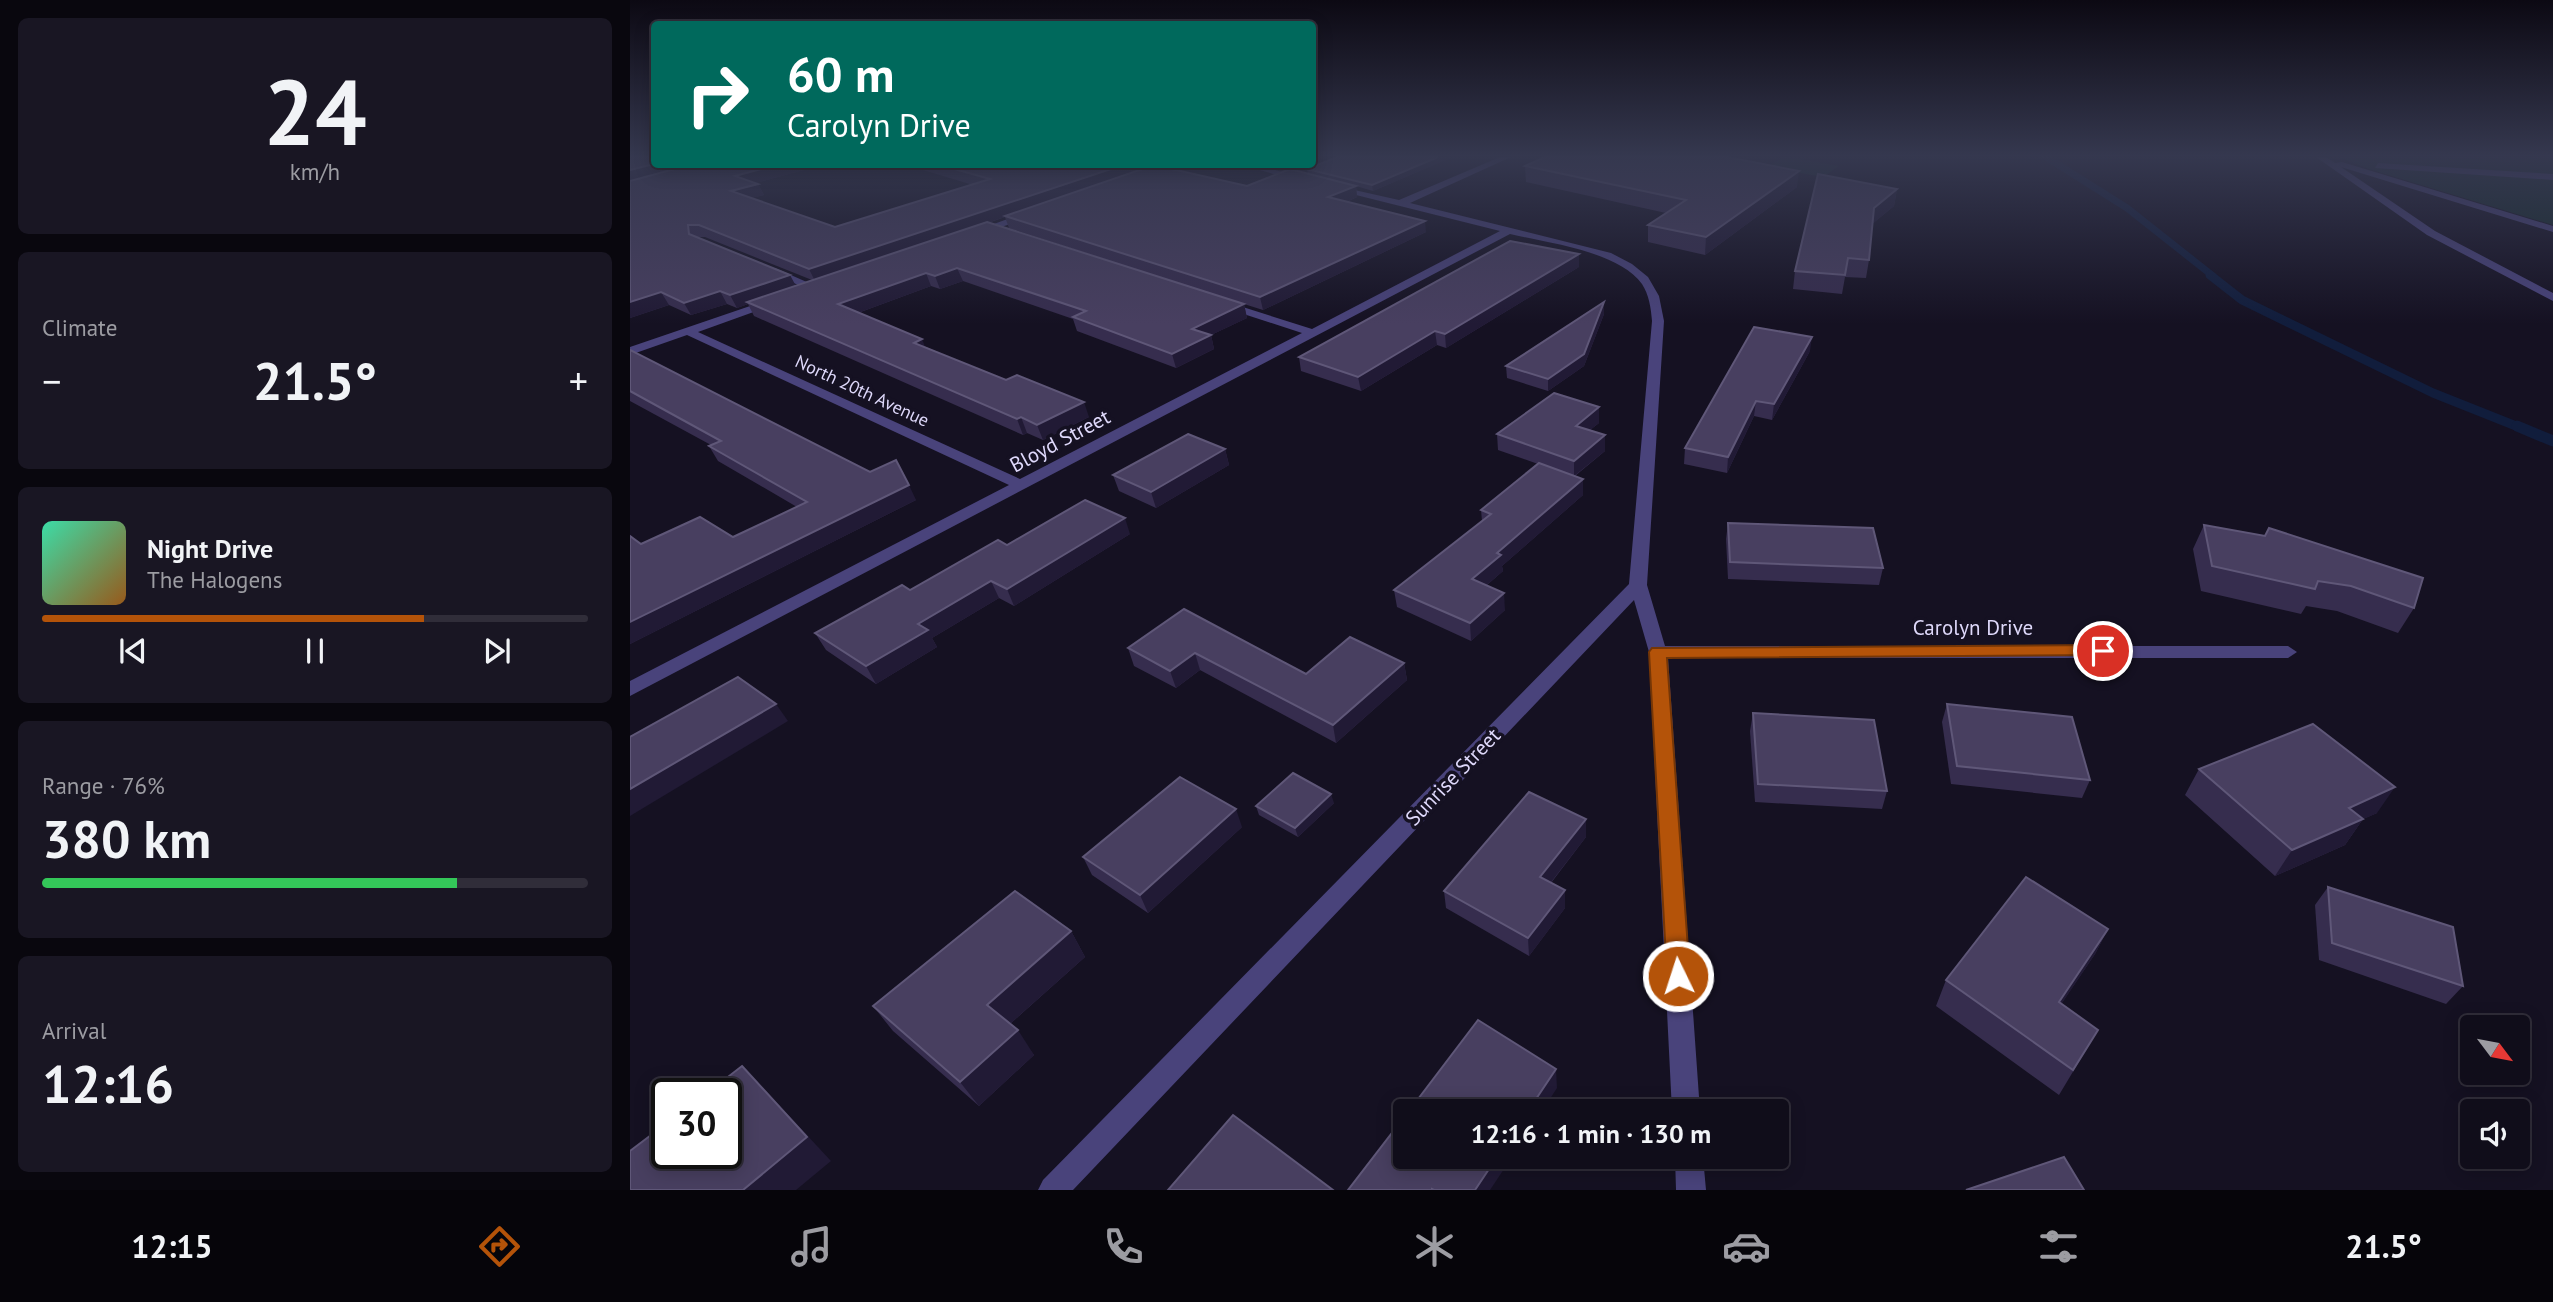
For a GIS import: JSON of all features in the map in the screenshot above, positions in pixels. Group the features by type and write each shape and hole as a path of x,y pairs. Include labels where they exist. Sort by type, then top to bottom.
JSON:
{"street":[{"path":"964,236 1035,213"},
{"path":"1439,213 1607,255 1633,267 1646,281 1657,300 1658,321 1638,585 1658,652 1685,1099"},
{"path":"2401,213 2431,233 2553,298"},
{"path":"2502,213 2553,229"},
{"path":"989,228 1015,236"},
{"name":"Bloyd Street","path":"630,690 1310,332 1510,230"},
{"path":"762,267 812,287"},
{"path":"800,292 825,283"},
{"path":"630,351 787,296"},
{"path":"1208,299 1310,332"},
{"name":"North 20th Avenue","path":"687,331 1021,485"},
{"name":"Sunrise Street","path":"1053,1190 1638,585"},
{"name":"Carolyn Drive","path":"1658,652 2288,652"},
{"path":"1690,1169 1691,1190"}],"green space":[{"path":"2512,213 2553,213 2553,225"}],"building":[{"path":"630,213 793,213 835,227 882,213 979,213 809,269 699,225 688,225 689,234 790,275 730,295 720,291 684,303 661,292 630,302"},
{"path":"1015,213 1391,213 1425,221 1260,297 1005,216"},
{"path":"1667,213 1740,213 1706,237 1648,225"},
{"path":"1809,213 1874,213 1869,260 1848,258 1845,275 1795,271"},
{"path":"987,222 1244,304 1192,329 1211,335 1172,354 1073,317 1086,311 957,268 935,276 926,273 838,304 922,339 914,343 1006,380 1017,375 1084,402 1037,425 1021,417 1017,419 747,302"},
{"path":"1510,241 1579,254 1445,334 1435,331 1358,377 1299,357"},
{"path":"1604,302 1584,354 1548,379 1506,366"},
{"path":"1754,327 1812,337 1774,404 1756,401 1728,457 1685,448"},
{"path":"630,350 870,472 896,460 909,485 630,622 630,536 641,544 700,517 733,537 807,502 709,446 721,441 630,391"},
{"path":"1554,393 1599,407 1576,426 1605,435 1574,461 1497,434"},
{"path":"1188,434 1225,449 1151,492 1113,475"},
{"path":"1539,463 1583,479 1497,553 1501,555 1472,579 1504,593 1470,623 1394,590 1491,514 1481,510"},
{"path":"1085,500 1125,518 1007,589 991,581 918,624 928,630 866,666 815,633 902,585 910,590 998,540 1007,545"},
{"path":"1728,523 1873,528 1883,568 1730,562"},
{"path":"2204,525 2265,536 2269,528 2423,578 2414,608 2351,586 2318,581 2315,589 2212,566"},
{"path":"1184,609 1306,674 1350,637 1404,663 1333,725 1195,653 1170,671 1128,648"},
{"path":"738,677 776,704 630,789 630,737"},
{"path":"1947,704 2072,717 2090,780 1957,766"},
{"path":"1753,713 1874,720 1887,791 1758,784"},
{"path":"2313,724 2395,787 2349,808 2363,819 2292,850 2199,769"},
{"path":"1293,773 1331,794 1295,828 1256,806"},
{"path":"1180,777 1236,809 1140,895 1083,857"},
{"path":"1529,792 1586,819 1540,877 1565,890 1528,938 1444,891"},
{"path":"2026,877 2108,929 2059,1002 2098,1030 2073,1070 1946,980"},
{"path":"2328,887 2453,927 2463,986 2332,943"},
{"path":"1015,891 1071,931 987,1005 1018,1030 960,1082 873,1006"},
{"path":"1478,1020 1556,1069 1536,1099 1418,1099"},
{"path":"742,1066 807,1137 743,1190 630,1190 630,1151 651,1135 651,1169 742,1169 742,1078 727,1078"},
{"path":"1233,1115 1333,1190 1168,1190"},
{"path":"1393,1132 1393,1169 1489,1169 1475,1190 1348,1190"},
{"path":"2064,1157 2084,1190 1966,1190"}],"waterway":[{"path":"2133,213 2213,276"},
{"path":"2210,275 2242,300 2433,393 2521,428"},
{"path":"2517,426 2553,441"}],"route":[{"path":"1678,976 1658,652 2103,651"}]}
